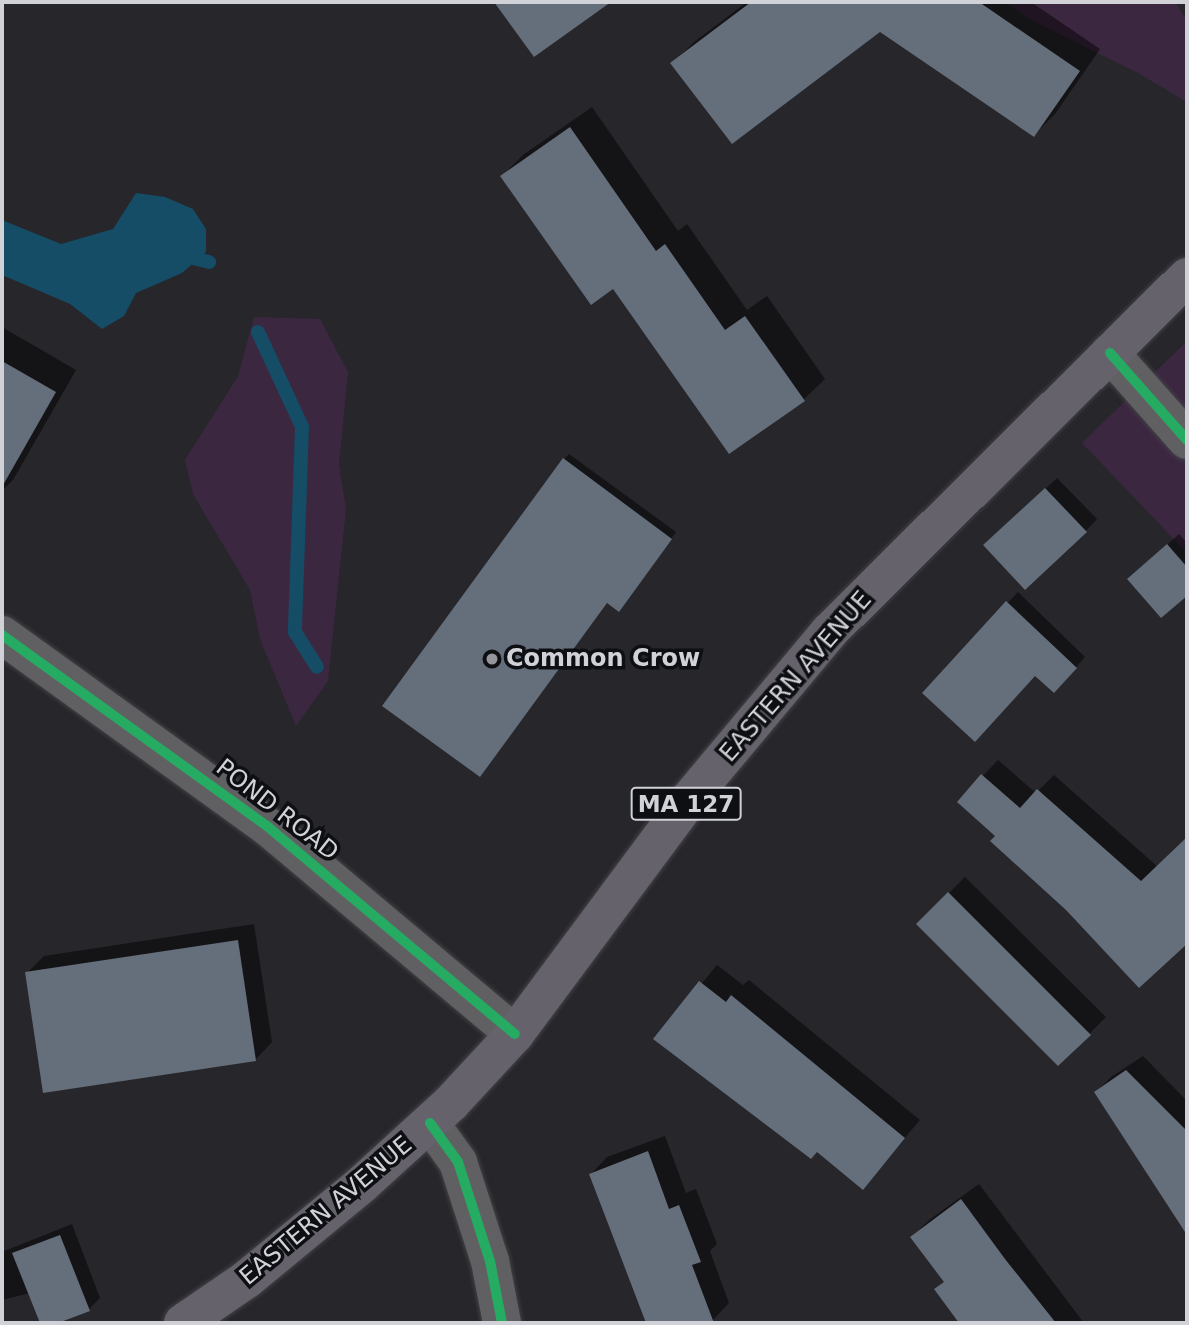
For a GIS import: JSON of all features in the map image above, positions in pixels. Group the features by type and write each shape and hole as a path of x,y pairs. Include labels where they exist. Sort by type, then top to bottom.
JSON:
{"main road":[{"name":"EASTERN AVENUE","path":"183,1323 247,1279 361,1185 430,1123 514,1034 687,802 829,632 1187,277"}],"street":[{"path":"1110,353 1187,440"},
{"name":"POND ROAD","path":"2,635 268,827 514,1034"},
{"path":"430,1123 458,1162 490,1261 502,1323"}],"shaded area":[{"path":"1005,2 1175,2 1187,21 1187,102 1138,73 1033,21"},
{"path":"254,317 320,319 348,372 339,465 346,509 328,681 296,726 260,639 250,590 193,494 185,460 238,376"},
{"path":"1187,341 1187,553 1082,443"}],"water":[{"path":"136,193 165,197 193,209 206,229 206,252 182,273 136,293 124,316 102,329 70,304 2,275 2,220 61,244 113,229"}],"building":[{"path":"494,2 611,2 534,57"},
{"path":"751,2 979,2 1080,71 1034,137 880,32 732,144 670,63"},
{"path":"570,127 656,251 665,244 725,330 745,316 805,401 729,454 613,289 591,305 500,176"},
{"path":"2,361 56,392 2,487"},
{"name":"Common Crow","path":"563,458 672,539 619,612 607,603 480,777 382,706"},
{"path":"1045,488 1087,532 1025,590 983,545"},
{"path":"1167,544 1187,567 1187,596 1161,618 1127,579"},
{"path":"1006,601 1077,668 1054,693 1035,676 975,742 922,693"},
{"path":"981,774 1020,808 1037,789 1141,881 1187,837 1187,944 1139,988 1066,910 990,841 995,836 957,802"},
{"path":"948,892 1091,1035 1058,1066 916,924"},
{"path":"238,940 256,1061 43,1093 25,972"},
{"path":"699,981 726,1002 731,995 905,1138 863,1190 817,1152 811,1159 653,1039"},
{"path":"1126,1070 1187,1131 1187,1235 1094,1092"},
{"path":"648,1151 669,1209 679,1205 701,1262 692,1265 714,1323 646,1323 589,1174"},
{"path":"961,1199 1056,1323 959,1323 934,1289 944,1282 910,1237"},
{"path":"60,1235 90,1311 58,1323 40,1323 12,1253"}],"waterway":[{"path":"181,255 209,262"},
{"path":"258,332 302,427 295,632 317,667"}],"cycle path":[{"path":"1110,353 1187,440"},
{"path":"2,635 268,827 515,1034"},
{"path":"430,1123 458,1162 490,1261 502,1323"}],"place":[{"name":"Common Crow","path":"492,659"}]}
